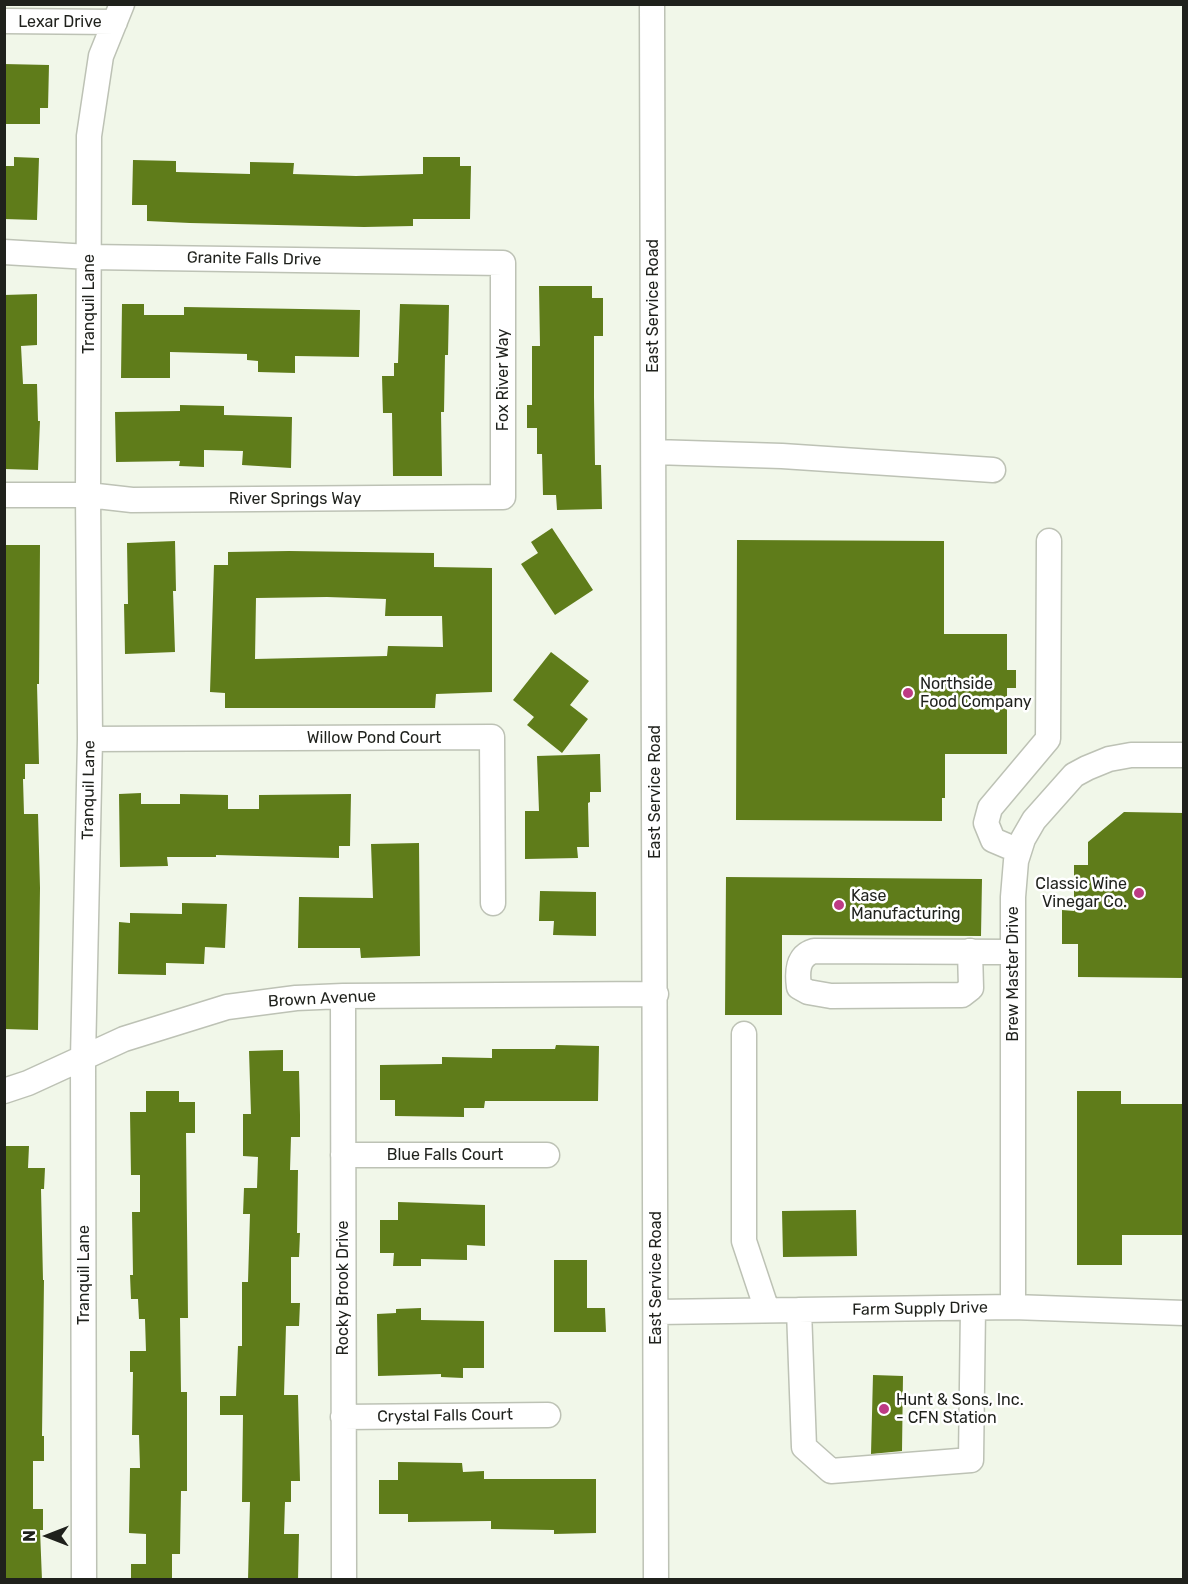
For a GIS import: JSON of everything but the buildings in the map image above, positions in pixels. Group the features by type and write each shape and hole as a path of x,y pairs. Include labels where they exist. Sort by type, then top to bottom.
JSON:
{"street":[{"name":"East Service Road","path":"652,4 656,1580"},
{"name":"Lexar Drive","path":"4,21 118,13"},
{"name":"Tranquil Lane","path":"84,1580 83,1058 90,739 87,495 90,120 101,56 118,13"},
{"name":"Granite Falls Drive","path":"4,252 89,257 503,263"},
{"name":"Fox River Way","path":"503,263 503,497"},
{"path":"654,452 782,456 993,470"},
{"name":"River Springs Way","path":"4,495 87,495 132,500 503,497"},
{"path":"1019,851 993,840 986,823 990,808 1048,739 1049,541"},
{"name":"Willow Pond Court","path":"90,739 492,737 493,903"},
{"name":"Brew Master Drive","path":"1013,1307 1013,897 1019,851 1034,820 1074,775 1109,759 1131,755 1184,755"},
{"path":"970,951 971,988 962,995 831,996 808,992 799,987 798,975 801,959 807,953 814,951 970,951 1013,952"},
{"name":"Brown Avenue","path":"4,1091 124,1039 227,1007 296,998 344,996 656,994"},
{"name":"Rocky Brook Drive","path":"344,996 344,1580"},
{"path":"744,1034 744,1241 767,1310"},
{"name":"Blue Falls Court","path":"344,1155 547,1155"},
{"name":"Farm Supply Drive","path":"656,1312 1013,1307 1184,1313"},
{"path":"799,1310 804,1446 831,1471 971,1460 973,1308"},
{"name":"Crystal Falls Court","path":"343,1417 548,1415"}],"place":[{"name":"Northside Food Company","path":"908,693"},
{"name":"Classic Wine Vinegar Co.","path":"1139,893"},
{"name":"Kase Manufacturing","path":"839,905"},
{"name":"Hunt & Sons, Inc. - CFN Station","path":"884,1409"}]}
